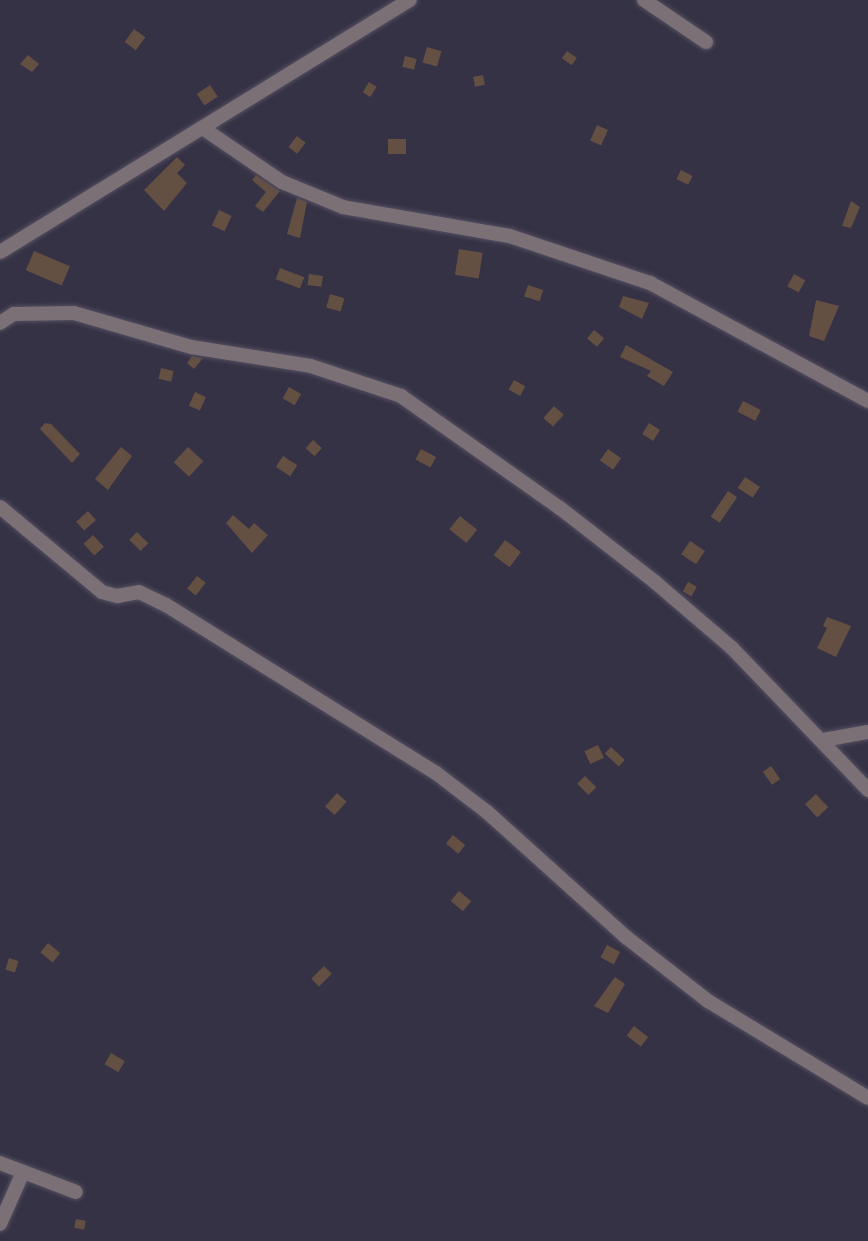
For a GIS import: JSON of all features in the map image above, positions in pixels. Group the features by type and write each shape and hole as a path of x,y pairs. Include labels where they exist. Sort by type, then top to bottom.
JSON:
{"street":[{"path":"0,252 204,129 410,0"},
{"path":"644,0 706,42"},
{"path":"204,129 282,182 342,207 510,236 650,284 868,401"},
{"path":"0,323 14,314 74,313 191,347 311,366 401,396 560,508 655,582 732,648 823,740 868,790"},
{"path":"0,507 102,592 117,596 139,592 166,604 436,773 487,812 626,937 708,1001 868,1098"},
{"path":"823,740 868,732"},
{"path":"0,1163 76,1192"},
{"path":"0,1224 23,1172"}],"building":[{"path":"134,29 145,37 136,50 125,42"},
{"path":"427,47 441,51 437,67 423,62"},
{"path":"567,51 577,58 572,65 562,58"},
{"path":"28,55 39,64 32,72 20,64"},
{"path":"405,56 417,59 414,70 402,67"},
{"path":"483,75 485,85 475,87 473,77"},
{"path":"369,82 377,87 370,97 363,92"},
{"path":"210,85 218,97 205,106 197,94"},
{"path":"597,125 608,130 601,145 590,141"},
{"path":"297,136 306,143 297,154 288,147"},
{"path":"388,139 406,139 406,154 388,154"},
{"path":"177,157 185,165 177,173 187,183 164,211 144,190"},
{"path":"681,170 693,176 688,185 676,179"},
{"path":"256,175 280,191 263,212 255,206 266,192 252,180"},
{"path":"297,198 307,202 300,238 287,234"},
{"path":"851,201 860,207 851,228 842,226"},
{"path":"219,210 232,216 225,231 212,225"},
{"path":"459,249 483,253 479,278 455,275"},
{"path":"34,251 70,266 62,286 26,270"},
{"path":"280,268 304,277 300,289 276,279"},
{"path":"309,274 323,276 321,287 307,285"},
{"path":"794,274 805,280 799,293 787,286"},
{"path":"528,285 543,290 540,301 524,296"},
{"path":"330,294 344,298 341,312 326,307"},
{"path":"623,296 649,303 642,319 619,307"},
{"path":"816,300 839,306 824,341 809,336"},
{"path":"594,330 604,338 597,347 587,339"},
{"path":"626,345 673,372 664,386 647,376 651,371 620,357"},
{"path":"192,356 203,358 194,369 187,363"},
{"path":"161,368 174,371 171,382 159,379"},
{"path":"514,380 525,386 520,396 509,390"},
{"path":"289,387 301,394 295,405 282,398"},
{"path":"195,392 206,397 200,411 189,406"},
{"path":"743,401 761,410 755,421 738,412"},
{"path":"554,406 564,415 553,427 543,418"},
{"path":"45,423 51,424 80,454 72,463 40,429"},
{"path":"649,423 660,430 653,441 642,434"},
{"path":"313,440 322,448 315,456 306,448"},
{"path":"121,447 132,456 108,490 95,479"},
{"path":"188,447 203,461 189,477 174,462"},
{"path":"421,449 436,457 430,468 415,460"},
{"path":"608,449 621,458 613,470 600,460"},
{"path":"283,456 297,465 290,476 276,467"},
{"path":"745,477 760,487 753,498 738,488"},
{"path":"728,491 737,497 720,523 711,517"},
{"path":"88,511 96,520 84,531 76,522"},
{"path":"233,515 249,529 254,523 268,535 252,553 226,523"},
{"path":"460,516 477,530 466,543 449,529"},
{"path":"137,532 148,543 141,551 129,540"},
{"path":"93,535 104,547 94,556 83,544"},
{"path":"505,540 521,552 510,567 494,555"},
{"path":"690,541 705,551 696,564 681,554"},
{"path":"197,576 206,583 196,595 187,589"},
{"path":"688,582 697,587 691,596 683,592"},
{"path":"827,617 851,626 836,657 817,648 827,628 823,626"},
{"path":"598,745 604,758 590,764 584,751"},
{"path":"611,747 625,760 619,767 605,754"},
{"path":"771,766 780,779 772,785 763,772"},
{"path":"585,776 596,787 589,795 577,784"},
{"path":"337,793 347,802 335,815 325,806"},
{"path":"816,794 828,807 817,817 805,804"},
{"path":"453,835 465,845 458,854 446,843"},
{"path":"459,891 471,901 463,911 451,901"},
{"path":"48,943 60,953 53,962 40,952"},
{"path":"607,945 620,952 614,964 600,957"},
{"path":"9,958 19,961 15,972 5,969"},
{"path":"324,966 332,974 319,987 311,979"},
{"path":"615,977 625,984 608,1013 594,1006"},
{"path":"634,1026 648,1037 641,1047 627,1035"},
{"path":"111,1053 125,1061 118,1072 105,1064"},
{"path":"76,1219 86,1221 84,1230 74,1228"}]}
